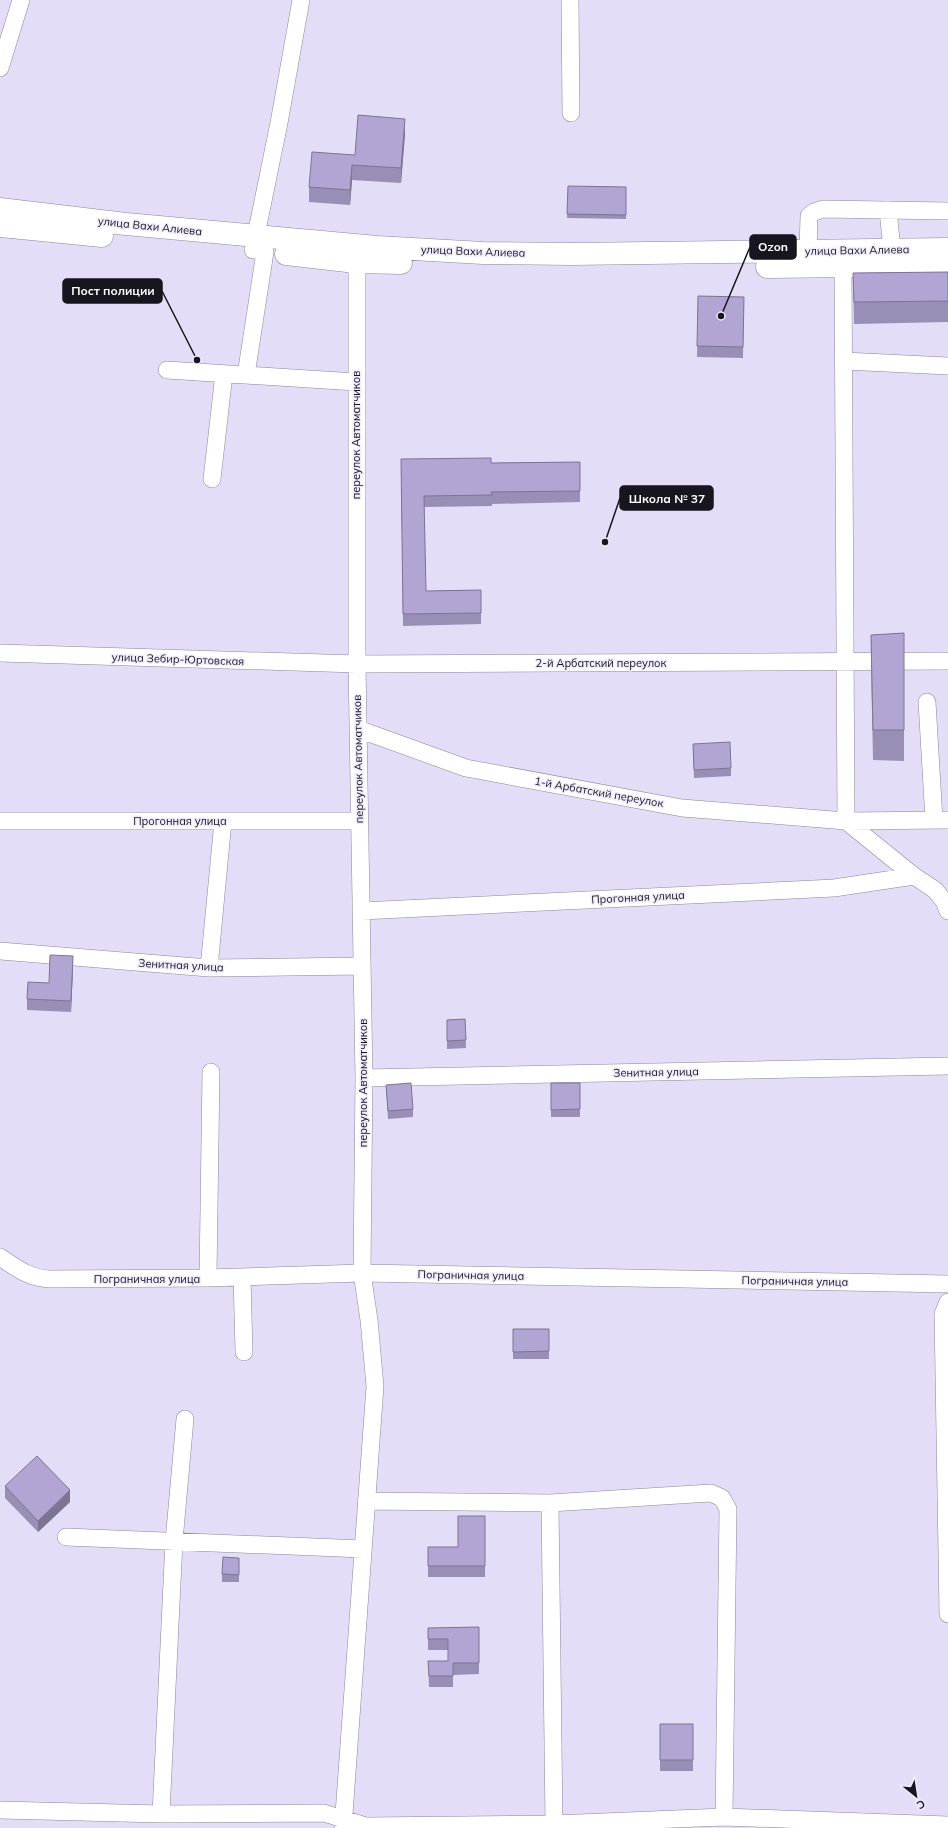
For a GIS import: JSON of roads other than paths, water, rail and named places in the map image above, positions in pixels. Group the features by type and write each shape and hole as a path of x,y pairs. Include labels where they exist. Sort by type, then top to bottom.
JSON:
{"main road":[{"name":"улица Вахи Алиева","path":"0,209 126,224 258,246"},
{"name":"улица Вахи Алиева","path":"0,226 357,254 507,268 948,265"},
{"name":"улица Вахи Алиева","path":"357,254 571,254 948,249"}],"street":[{"path":"0,68 21,0"},
{"path":"246,375 258,246 301,0"},
{"path":"570,0 570,113"},
{"path":"808,251 809,216 814,212 823,209 948,211"},
{"path":"888,210 892,250"},
{"name":"переулок Автоматчиков","path":"343,1823 374,1386 369,1320 362,1273 364,1078 357,664 357,254"},
{"path":"843,266 846,821 914,876 935,890 946,906"},
{"path":"844,361 948,366"},
{"path":"167,370 356,382"},
{"path":"212,479 224,374"},
{"name":"улица Зебир-Юртовская","path":"0,653 357,664"},
{"name":"2-й Арбатский переулок","path":"357,664 948,661"},
{"path":"927,702 941,820"},
{"name":"1-й Арбатский переулок","path":"358,729 474,769 682,808 846,821 941,820"},
{"path":"209,968 223,820"},
{"name":"Прогонная улица","path":"0,821 360,821"},
{"name":"Прогонная улица","path":"361,911 834,888 914,876"},
{"name":"Зенитная улица","path":"0,951 209,968 362,966"},
{"name":"Зенитная улица","path":"364,1078 948,1066"},
{"path":"208,1278 211,1072"},
{"name":"Пограничная улица","path":"0,1257 35,1278 208,1278 362,1273 948,1284"},
{"path":"242,1277 244,1352"},
{"path":"948,1302 943,1314 948,1614"},
{"path":"161,1814 174,1542 185,1420"},
{"path":"366,1501 550,1503 711,1493 722,1498 728,1509 724,1817"},
{"path":"550,1503 554,1824"},
{"path":"66,1538 363,1549"},
{"path":"0,1810 161,1814 324,1813 343,1823 366,1826 483,1826 724,1817 836,1825 948,1826"}],"place":[{"name":"Ozon","path":"721,316"},
{"name":"Пост полиции","path":"197,360"},
{"name":"Школа № 37","path":"605,542"}]}
